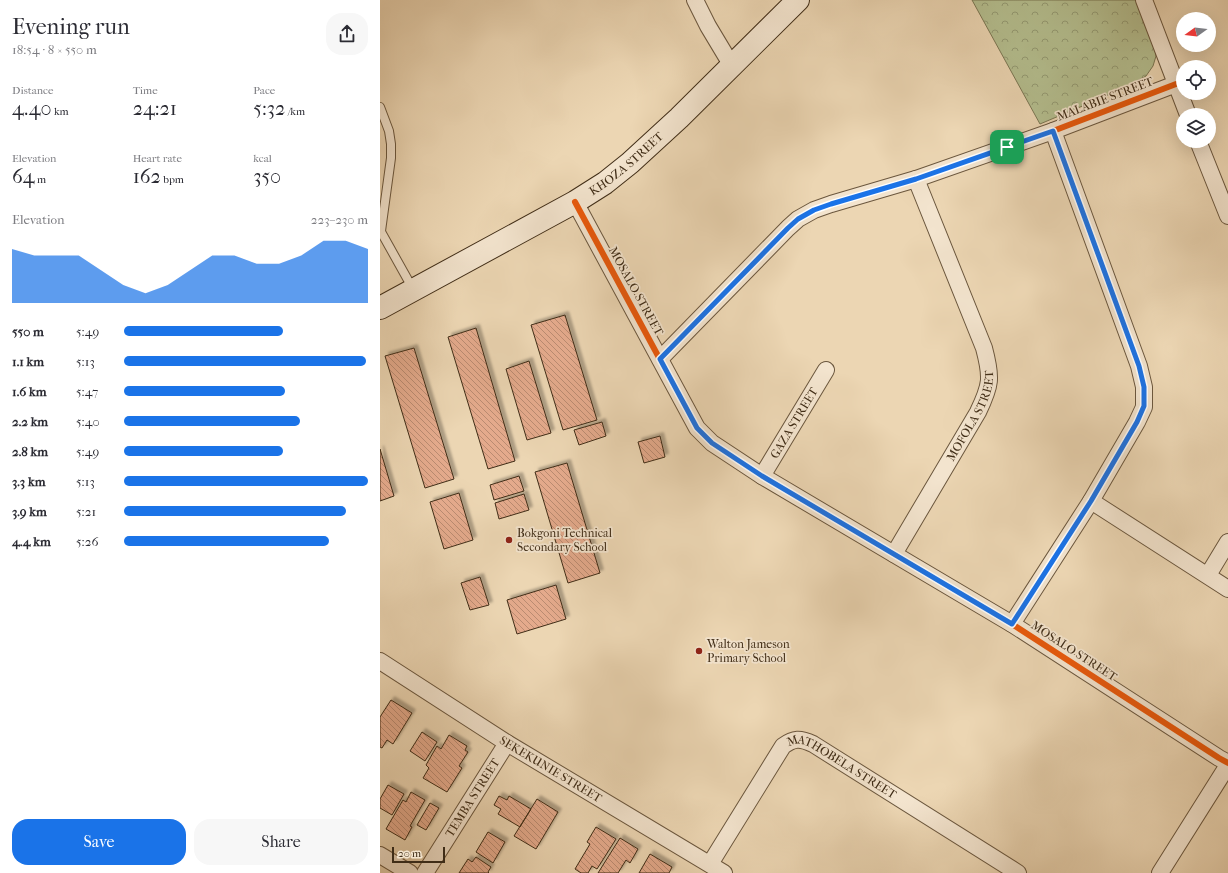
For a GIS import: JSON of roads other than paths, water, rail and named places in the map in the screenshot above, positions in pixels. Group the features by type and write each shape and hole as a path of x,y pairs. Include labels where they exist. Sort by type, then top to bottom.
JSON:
{"street":[{"path":"695,0 708,26 732,66"},
{"name":"KHOZA STREET","path":"380,308 575,202 605,183 630,163 679,118 798,0"},
{"path":"1144,0 1176,84"},
{"name":"MALABIE STREET","path":"660,359 788,228 798,219 814,210 916,179 1053,131 1176,84"},
{"path":"1012,624 1091,501 1137,422 1144,406 1144,387 1139,366 1053,131"},
{"path":"1201,148 1228,216"},
{"name":"MOFOLA STREET","path":"894,554 978,412 990,382 989,367 984,348 916,179"},
{"name":"MOSALO STREET","path":"575,202 697,428 712,443 762,476 1012,624 1228,764"},
{"name":"GAZA STREET","path":"762,476 826,370"},
{"path":"1091,501 1228,589"},
{"path":"1208,575 1228,542"},
{"name":"SEKEKUNIE STREET","path":"380,661 506,743 724,873"},
{"name":"MATHOBELA STREET","path":"710,864 782,746 790,741 803,739 1018,873"},
{"name":"TEMBA STREET","path":"425,873 506,743"},
{"path":"1160,873 1228,764"},
{"path":"380,855 410,873"}],"lane":[{"path":"380,107 391,144 391,158 380,231 413,290"}],"place":[{"name":"Bokgoni Technical Secondary School","path":"509,540"},
{"name":"Walton Jameson Primary School","path":"699,651"}]}
